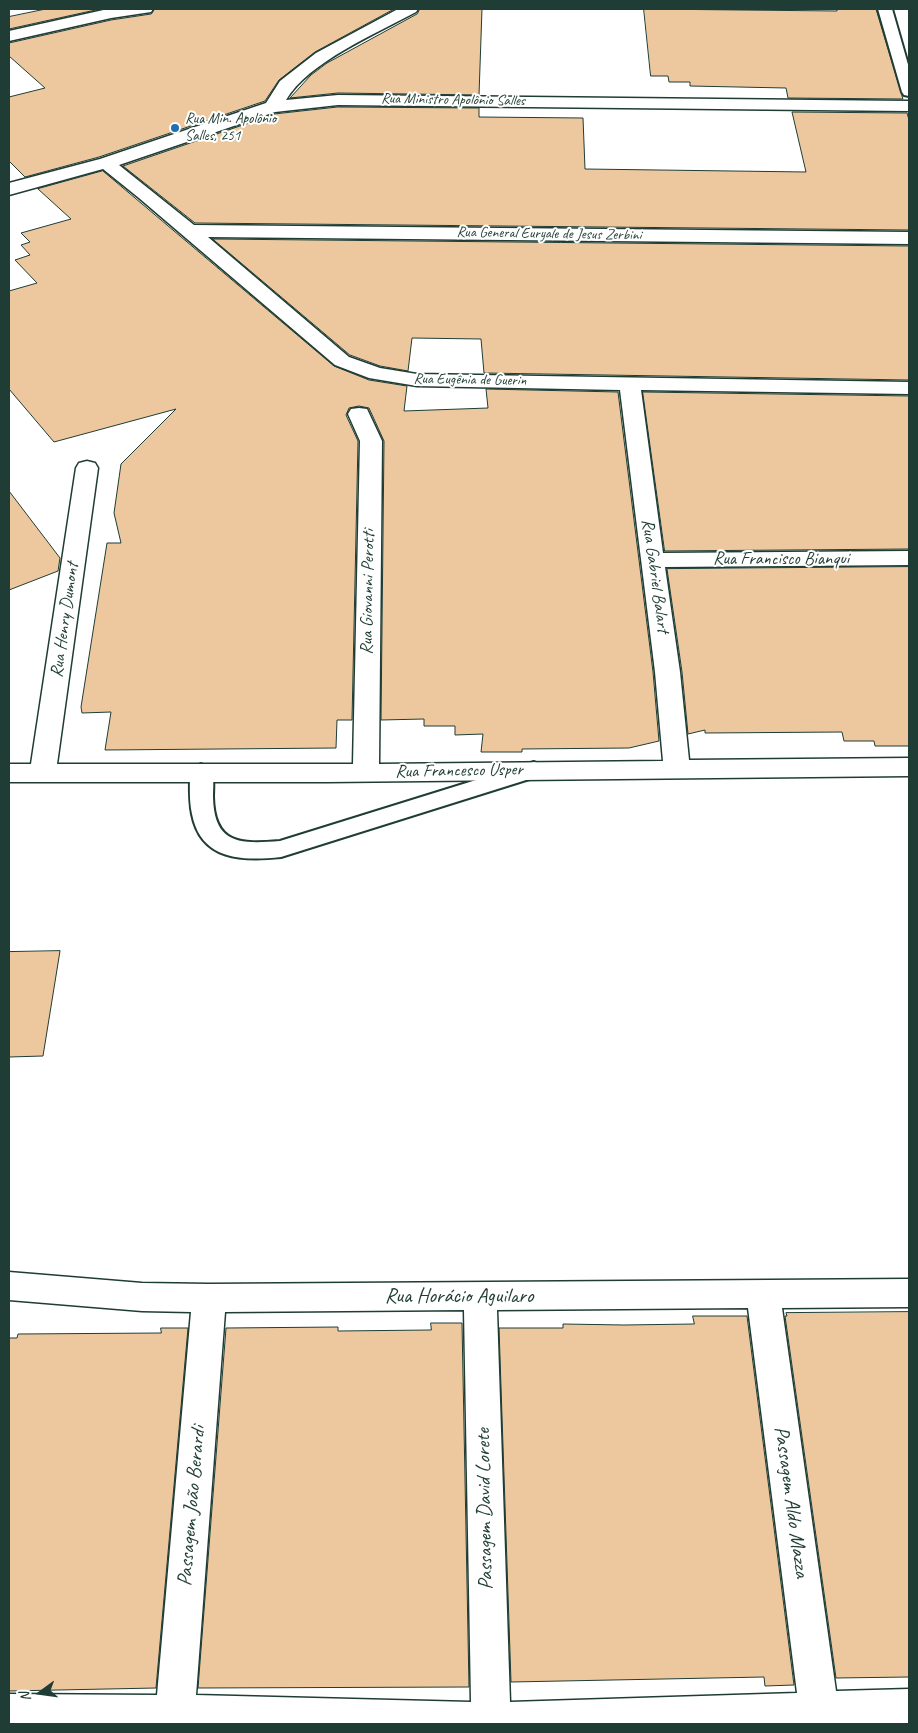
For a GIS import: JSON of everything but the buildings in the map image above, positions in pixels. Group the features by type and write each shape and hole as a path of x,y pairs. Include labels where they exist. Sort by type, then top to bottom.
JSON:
{"street":[{"path":"9,36 111,13 145,9"},
{"path":"273,107 286,85 322,58 410,9"},
{"name":"Rua Ministro Apolônio Salles","path":"9,189 106,163 273,107 338,100 909,106"},
{"name":"Rua Eugênia de Guerin","path":"106,163 342,360 376,374 417,380 909,388"},
{"name":"Rua General Euryale de Jesus Zerbini","path":"189,231 909,238"},
{"name":"Rua Gabriel Balart","path":"630,383 635,434 675,732 677,769"},
{"name":"Rua Giovanni Perotti","path":"359,414 371,441 366,772"},
{"name":"Rua Henry Dumont","path":"43,772 87,468"},
{"name":"Rua Francisco Bianqui","path":"653,560 909,558"},
{"name":"Rua Francesco Usper","path":"9,773 909,767"},
{"name":"Rua Horácio Aguilaro","path":"9,1286 142,1297 209,1298 909,1293"},
{"name":"Passagem Aldo Mazza","path":"763,1294 819,1711"},
{"name":"Passagem David Lorete","path":"480,1296 491,1722"},
{"name":"Passagem João Berardi","path":"175,1719 209,1298"},
{"path":"9,1713 175,1719 491,1722 909,1708"}],"lane":[{"path":"885,9 909,92"},
{"path":"201,772 204,818 211,835 225,846 248,852 281,849 534,770"}],"place":[{"name":"Rua Min. Apolônio Salles, 251","path":"175,128"}]}
